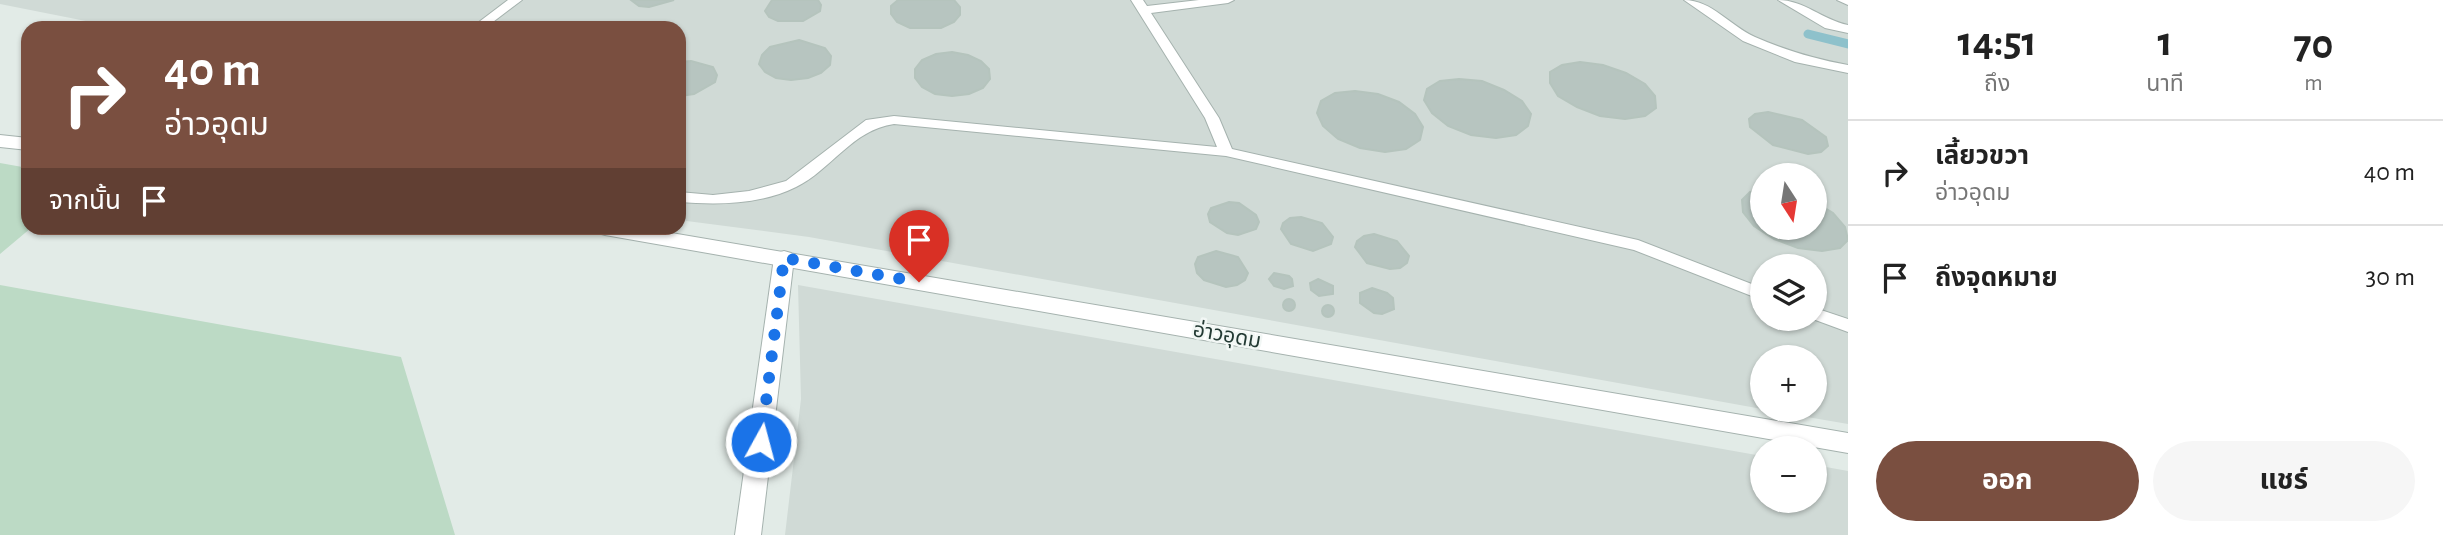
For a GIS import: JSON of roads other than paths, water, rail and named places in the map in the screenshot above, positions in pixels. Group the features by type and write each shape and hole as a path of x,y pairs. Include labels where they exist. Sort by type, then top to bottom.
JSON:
{"street":[{"path":"0,141 21,143"},
{"name":"อ่าวอุดม","path":"647,235 1848,443"},
{"path":"748,535 784,258"}],"lane":[{"path":"487,21 516,0"},
{"path":"1226,152 1212,118 1140,5 1228,0"},
{"path":"1690,0 1747,38 1799,59 1848,69"},
{"path":"1784,0 1829,25 1848,29"},
{"path":"1843,0 1848,2"},
{"path":"686,198 713,200 750,196 791,184 871,123 894,120 1226,152 1638,245 1750,288"},
{"path":"1827,318 1848,326"}],"waterway":[{"path":"1808,34 1848,44"}]}
